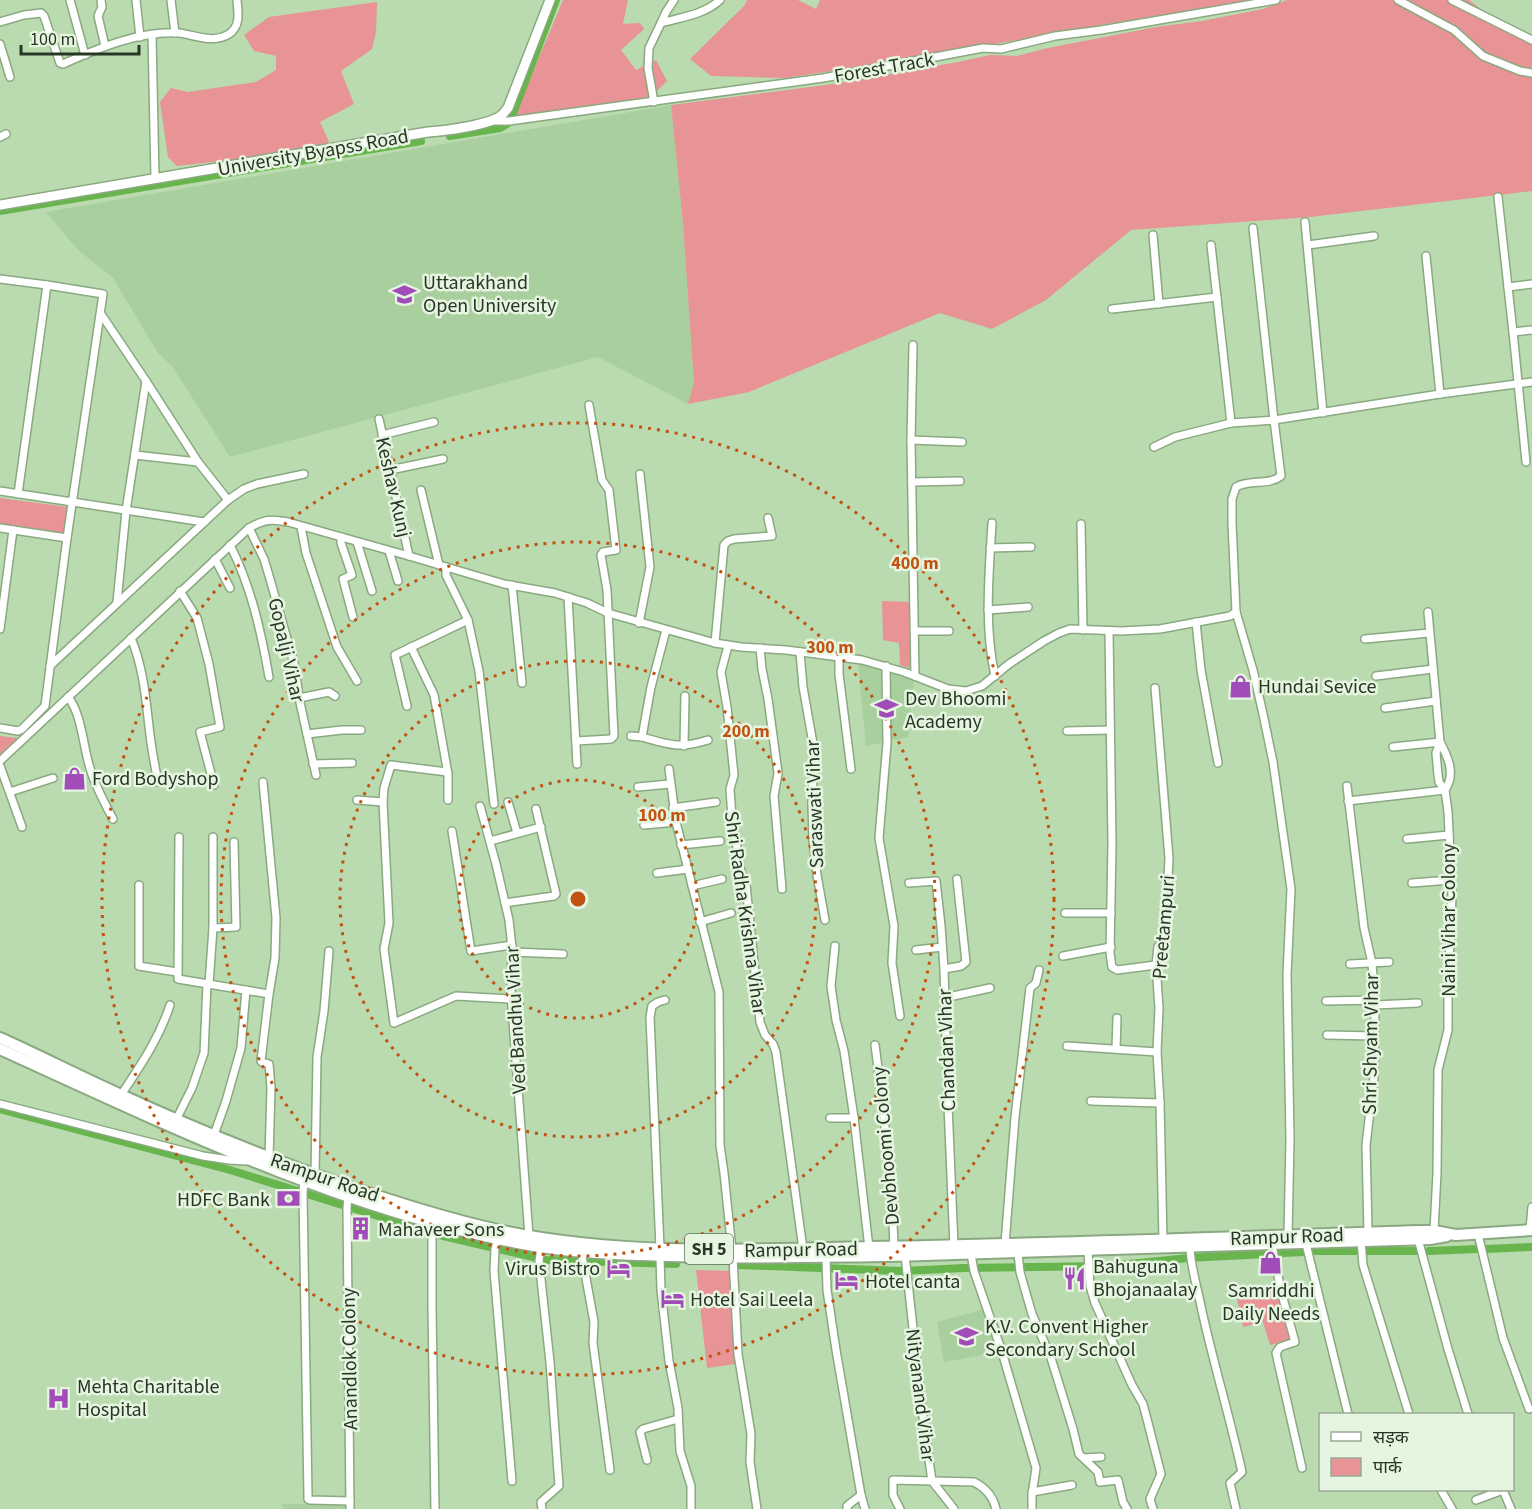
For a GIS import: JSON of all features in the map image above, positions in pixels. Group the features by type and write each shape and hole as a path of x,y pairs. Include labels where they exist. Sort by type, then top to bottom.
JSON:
{"main road":[{"path":"490,122 502,115 508,108 550,0"},
{"name":"University Byapss Road","path":"0,205 490,122"},
{"name":"Rampur Road","path":"0,1038 176,1120 315,1175 427,1212 489,1228 660,1258 803,1249 1005,1244 1051,1247 1162,1240 1288,1236 1364,1237 1434,1231 1478,1234 1531,1230"},
{"path":"0,1049 179,1130 254,1161 303,1188 348,1203 432,1229 540,1254 582,1258 630,1255 660,1258"},
{"path":"733,1254 826,1265 905,1255 1019,1263 1051,1247 1088,1261 1190,1251 1272,1250 1364,1237 1418,1239 1456,1234"}],"street":[{"path":"70,0 85,55"},
{"path":"101,0 102,7 98,16 105,46"},
{"path":"136,0 140,37"},
{"path":"171,0 175,33"},
{"path":"0,22 41,13 60,63 63,64 105,46 152,34 175,33 212,39 226,36 237,23 237,0"},
{"path":"664,0 666,12"},
{"path":"654,102 648,68 649,48 674,0"},
{"path":"661,23 698,13 712,7 720,0"},
{"name":"Forest Track","path":"490,122 823,78 982,48 1001,49 1055,36 1276,0"},
{"path":"1398,0 1454,30 1483,56 1520,71 1532,73"},
{"path":"1452,0 1532,40"},
{"path":"152,34 155,178"},
{"path":"0,44 10,77"},
{"path":"1498,197 1519,383 1528,436 1526,462"},
{"path":"1305,222 1323,412"},
{"path":"1253,228 1281,476 1275,481 1243,483 1236,487 1232,499 1232,523 1236,612 1254,670 1273,762 1291,890 1287,975 1290,1138 1288,1236"},
{"path":"1153,235 1159,304"},
{"path":"1308,245 1374,236"},
{"path":"1211,245 1231,423"},
{"path":"1426,256 1440,394"},
{"path":"0,279 103,294 45,706 20,730 0,728"},
{"path":"1508,287 1532,284"},
{"path":"18,494 46,285"},
{"path":"1112,309 1217,297"},
{"path":"101,314 198,462 228,500"},
{"path":"1513,332 1532,330"},
{"path":"913,345 911,440 915,676"},
{"path":"117,602 126,511 146,381"},
{"path":"1154,447 1175,437 1231,423 1274,420 1532,382"},
{"path":"576,741 614,736 607,590 601,555 603,552 616,550 609,490 602,480 589,405"},
{"name":"Keshav Kunj","path":"379,419 410,556"},
{"path":"382,435 434,422"},
{"path":"911,440 962,442"},
{"path":"135,455 198,462"},
{"path":"390,470 443,459"},
{"path":"50,666 228,500 256,484 304,474"},
{"path":"639,623 650,567 640,474"},
{"path":"912,482 960,481"},
{"path":"421,490 446,575 468,620 479,671 494,804"},
{"path":"0,491 204,522"},
{"path":"715,643 724,545 734,539 772,536 768,518"},
{"path":"0,761 249,528 271,519 504,584 555,592 639,623 715,643 862,660 886,666 948,689 966,691 982,686 1009,664 1059,633 1070,629 1109,631 1160,629 1230,616 1236,612"},
{"path":"992,523 988,610 990,653 995,676"},
{"path":"1081,524 1083,630"},
{"path":"301,527 306,553 337,647 357,681"},
{"path":"0,528 67,538"},
{"name":"Gopalji Vihar","path":"249,528 264,559 294,667 316,775"},
{"path":"0,629 14,530"},
{"path":"341,537 352,575 343,579 353,617"},
{"path":"357,542 372,591"},
{"path":"230,545 241,566 261,630 269,677"},
{"path":"990,548 1031,547"},
{"path":"389,551 398,581"},
{"path":"215,559 230,588"},
{"path":"512,585 522,683"},
{"path":"180,591 197,618 209,664 220,727 200,732 214,785"},
{"path":"568,597 577,764"},
{"path":"988,610 1028,607"},
{"name":"Naini Vihar Colony","path":"1428,612 1440,742 1436,753 1439,782 1445,790 1451,880 1448,1030 1438,1070 1434,1231"},
{"path":"407,706 395,655 468,620"},
{"path":"1196,622 1201,670 1218,763"},
{"path":"642,737 651,687 666,630"},
{"path":"915,631 949,632"},
{"path":"1109,631 1112,967 1117,970 1156,965"},
{"path":"1365,639 1429,633"},
{"path":"131,638 145,683 158,782"},
{"name":"Shri Radha Krishna Vihar","path":"728,645 721,672 734,775 730,789 732,818 741,872 746,885 760,1022 776,1052 803,1249"},
{"path":"411,647 434,695 447,772 448,800"},
{"path":"760,648 778,773 774,796 782,889"},
{"name":"Saraswati Vihar","path":"800,652 803,687 814,749 813,841 825,920"},
{"path":"839,657 850,769"},
{"path":"886,666 887,743 879,838 894,926 892,963 900,1016"},
{"path":"1376,676 1433,669"},
{"name":"Preetampuri","path":"1155,688 1169,858 1165,936 1158,947 1156,965 1159,1008 1157,1052 1162,1240"},
{"path":"299,698 328,692 335,696"},
{"path":"684,746 685,696"},
{"path":"68,697 76,711 97,789 113,819"},
{"path":"1385,708 1436,701"},
{"path":"307,734 361,730"},
{"path":"1067,731 1110,730"},
{"path":"631,736 674,746 691,746 708,740"},
{"path":"1348,801 1445,790 1449,782 1450,766 1447,754 1440,742 1393,747"},
{"path":"313,764 352,763"},
{"path":"447,772 391,765 384,788 389,922 384,949 394,1023 456,996 511,999"},
{"path":"0,766 22,827"},
{"path":"669,769 673,808 681,845 719,992 720,1145 733,1254 738,1354 751,1434 750,1462 758,1509"},
{"path":"10,792 53,777"},
{"path":"262,782 276,918 275,958 261,1060 269,1066 271,1088 268,1158"},
{"path":"638,787 670,784"},
{"name":"Shri Shyam Vihar","path":"1347,786 1364,928 1372,963 1374,1003 1374,1077 1366,1145 1364,1265 1409,1413"},
{"path":"357,800 383,802"},
{"path":"508,802 517,833"},
{"path":"673,808 716,802"},
{"name":"Ved Bandhu Vihar","path":"480,806 509,920 512,948 511,999 529,1236"},
{"path":"505,903 555,895 536,809"},
{"path":"644,825 676,822"},
{"path":"490,841 540,827"},
{"path":"452,831 471,951 512,948 563,954"},
{"path":"1407,839 1449,835"},
{"path":"179,837 177,977 180,980 269,994"},
{"path":"176,1120 192,1088 204,1053 213,928 213,837"},
{"path":"213,928 236,927 234,842"},
{"path":"681,845 720,842"},
{"path":"657,873 688,869"},
{"path":"692,886 722,879"},
{"path":"944,969 961,966 966,962 957,879"},
{"path":"1412,883 1451,880"},
{"name":"Chandan Vihar","path":"909,883 936,881 944,969 954,1246"},
{"path":"139,885 140,966 177,972"},
{"path":"700,922 731,913"},
{"path":"1065,913 1111,913"},
{"path":"835,946 831,987 854,1118 869,1248"},
{"path":"916,950 942,947"},
{"path":"1063,956 1111,947"},
{"path":"315,1175 317,1057 329,951"},
{"path":"1350,964 1389,962"},
{"path":"1005,1244 1015,1117 1030,988 1036,983 1039,970"},
{"path":"944,999 990,988"},
{"path":"214,1135 241,1048 246,990"},
{"path":"665,1000 652,1006 650,1017 661,1290 669,1361 678,1407 680,1451 691,1486 691,1509"},
{"path":"1326,1001 1418,1003"},
{"path":"121,1095 164,1026 170,1005"},
{"path":"1116,1049 1117,1018"},
{"path":"1327,1035 1374,1036"},
{"name":"Devbhoomi Colony","path":"875,1045 888,1151 894,1247"},
{"path":"1067,1046 1157,1052"},
{"path":"1091,1101 1160,1103"},
{"path":"0,1104 204,1156 254,1161"},
{"path":"830,1118 854,1118"},
{"path":"303,1188 308,1499 350,1500"},
{"name":"Anandlok Colony","path":"348,1203 350,1509"},
{"path":"1531,1230 1532,1207"},
{"path":"432,1229 435,1509"},
{"path":"1478,1234 1503,1338 1528,1409"},
{"path":"1418,1239 1468,1413"},
{"path":"496,1244 495,1282 512,1481"},
{"path":"1306,1244 1348,1413"},
{"path":"1272,1250 1295,1342 1280,1347 1276,1353 1302,1468"},
{"path":"1190,1251 1206,1328 1242,1472 1230,1483 1236,1509"},
{"path":"540,1254 559,1486 541,1502 542,1509"},
{"name":"Nityanand Vihar","path":"905,1255 932,1481 954,1509"},
{"path":"582,1258 594,1322 593,1343 610,1470"},
{"path":"972,1258 1036,1468 1032,1509"},
{"path":"1088,1261 1090,1286 1095,1303 1143,1404 1161,1474 1150,1499 1153,1509"},
{"path":"1019,1263 1032,1314 1051,1358 1079,1454 1098,1472 1100,1482 1118,1480 1127,1509"},
{"path":"826,1265 836,1350 864,1509"},
{"path":"647,1460 640,1432 643,1429 678,1419"},
{"path":"1084,1458 1101,1457"},
{"path":"900,1509 893,1495 893,1480 974,1482 983,1487 996,1509"},
{"path":"1032,1492 1071,1485"},
{"path":"1443,1491 1452,1509"},
{"path":"1476,1500 1500,1491"},
{"path":"1503,1491 1511,1509"},
{"path":"847,1509 847,1506 861,1495"}],"shaded area":[{"name":"Uttarakhand Open University","path":"671,105 683,224 694,383 688,404 598,357 230,457 172,366 158,353 113,278 78,250 46,212"},
{"name":"Dev Bhoomi Academy","path":"858,663 914,680 908,737 866,746"},
{"name":"K.V. Convent Higher Secondary School","path":"985,1309 999,1352 944,1362 937,1322"},
{"path":"282,1504 347,1504 347,1509 283,1509"}],"green space":[{"path":"563,0 628,0 623,24 640,23 644,29 621,50 636,70 656,60 667,81 646,102 556,115 515,115"},
{"path":"747,0 798,0 816,9 820,0 1253,0 918,58 785,78 711,76 690,59 744,6"},
{"path":"1287,0 1469,0 1483,11 1532,37 1532,191 1310,217 1131,230 1046,300 992,329 940,313 749,392 688,404 694,383 683,224 671,105 833,84 990,55 1017,56 1156,27 1263,9"},
{"path":"377,2 376,32 372,49 341,71 354,104 320,122 329,142 320,150 177,166 168,157 160,102 171,88 188,92 256,82 276,70 276,56 254,51 244,35 269,17"},
{"path":"0,498 68,507 64,534 0,525"},
{"path":"882,601 910,602 910,668 900,665 899,643 883,640"},
{"path":"0,736 18,738 0,755"},
{"path":"696,1270 731,1271 736,1364 707,1368"},
{"path":"1277,1284 1292,1339 1270,1345 1263,1322 1243,1327 1237,1299 1262,1292 1262,1288"}],"waterway":[{"path":"512,116 556,0"},
{"path":"450,136 500,128 507,124"},
{"path":"0,211 421,141"},
{"path":"0,1109 230,1170 439,1235 546,1260 676,1264"},
{"path":"1485,1249 1532,1247"},
{"path":"1429,1251 1477,1249"},
{"path":"1310,1251 1357,1251"},
{"path":"1366,1251 1419,1251"},
{"path":"739,1265 902,1271 1109,1266 1188,1258 1304,1252"}],"place":[{"name":"Uttarakhand Open University","path":"405,294"},
{"name":"Hundai Sevice","path":"1240,686"},
{"name":"Dev Bhoomi Academy","path":"887,709"},
{"name":"Ford Bodyshop","path":"74,778"},
{"name":"HDFC Bank","path":"288,1199"},
{"name":"Mahaveer Sons","path":"360,1229"},
{"name":"Samriddhi Daily Needs","path":"1271,1263"},
{"name":"Virus Bistro","path":"618,1268"},
{"name":"Bahuguna Bhojanaalay","path":"1075,1278"},
{"name":"Hotel canta","path":"847,1281"},
{"name":"Hotel Sai Leela","path":"672,1299"},
{"name":"K.V. Convent Higher Secondary School","path":"967,1337"},
{"name":"Mehta Charitable Hospital","path":"59,1398"}]}
